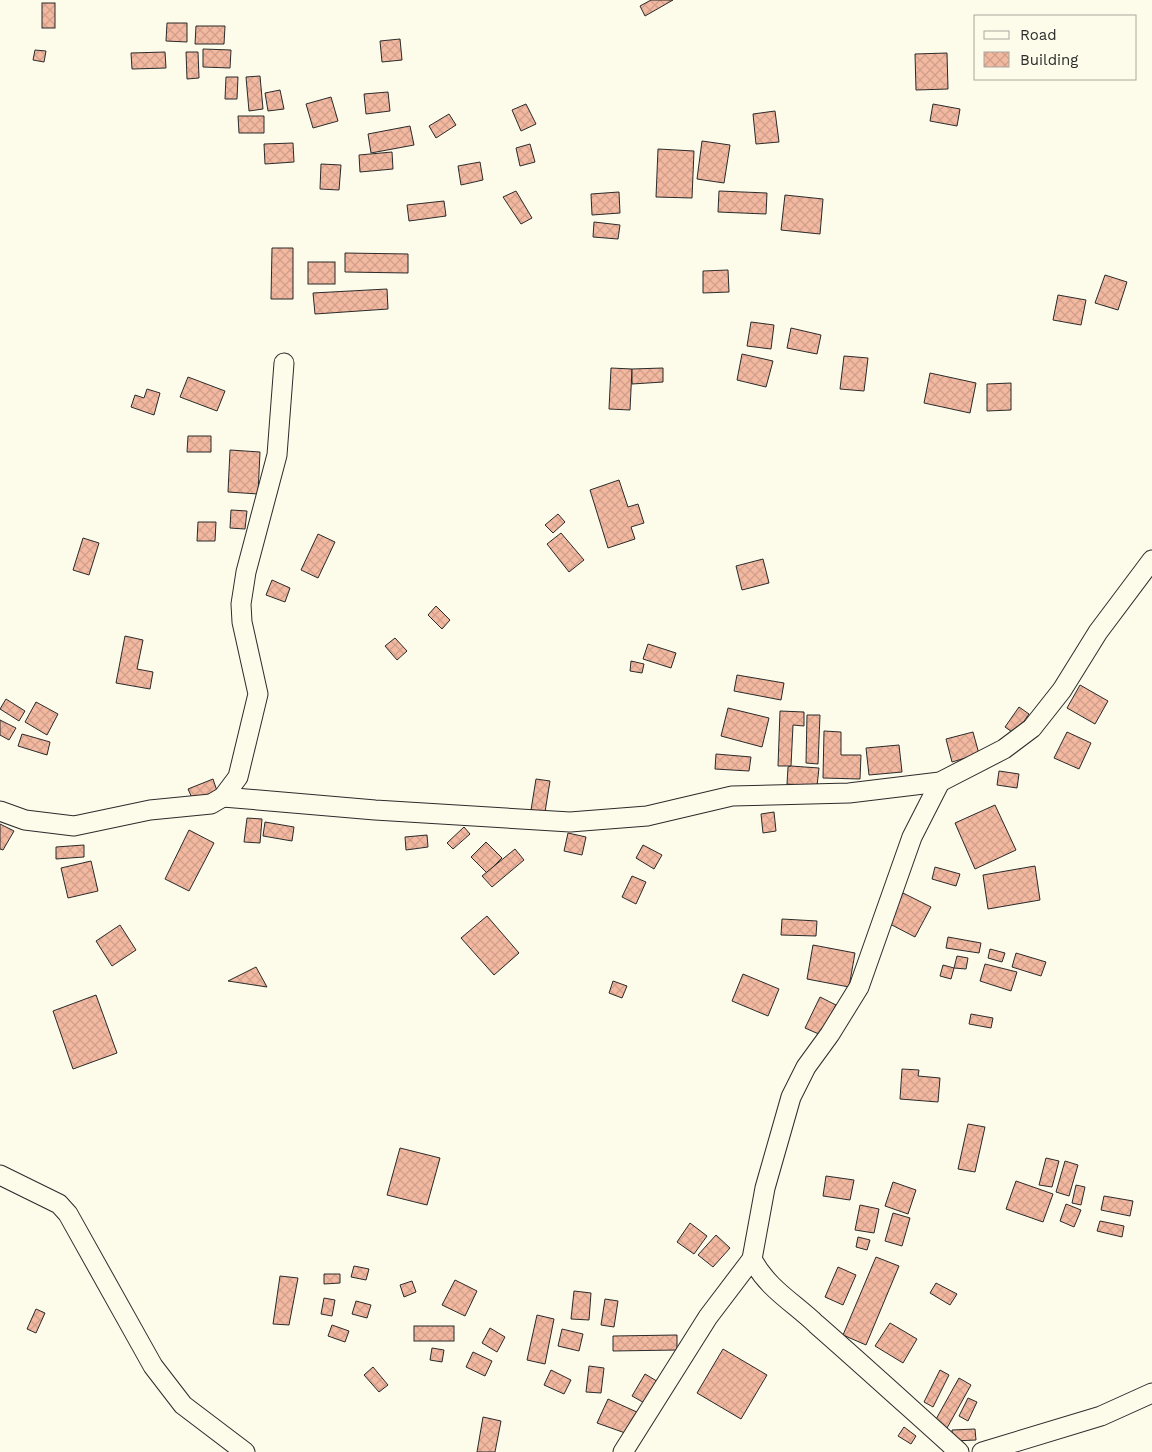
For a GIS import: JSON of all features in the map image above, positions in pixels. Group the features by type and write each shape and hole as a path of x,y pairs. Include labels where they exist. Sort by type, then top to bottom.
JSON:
{"street":[{"path":"0,811 25,820 74,826 150,810 211,804 223,797 238,777 258,694 242,622 241,604 246,572 277,455 284,363"},
{"path":"223,797 375,810 570,822 647,816 732,796 849,793 940,782 1004,749 1032,728 1062,690 1098,632 1152,560"},
{"path":"624,1452 708,1318 752,1259 765,1188 791,1097 806,1067 830,1034 859,987 912,837 940,782"},
{"path":"0,1175 59,1204 68,1214 153,1366 182,1405 245,1452"},
{"path":"752,1259 757,1269 774,1290 812,1320 958,1452"},
{"path":"982,1452 1101,1416 1152,1394"}],"building":[{"path":"651,0 673,0 645,16 640,6"},
{"path":"42,3 55,3 55,28 42,28"},
{"path":"167,23 187,23 187,42 166,41"},
{"path":"196,26 225,26 224,44 195,44"},
{"path":"400,39 402,60 382,62 380,41"},
{"path":"203,49 231,50 230,68 203,67"},
{"path":"35,50 46,51 44,62 33,60"},
{"path":"165,52 166,68 132,69 131,53"},
{"path":"186,52 198,52 199,78 187,79"},
{"path":"947,53 948,89 916,90 915,54"},
{"path":"260,76 263,109 249,111 246,77"},
{"path":"226,77 238,77 237,99 225,99"},
{"path":"280,90 284,109 268,111 265,93"},
{"path":"388,92 390,111 366,114 364,94"},
{"path":"331,97 338,121 313,128 306,104"},
{"path":"526,104 536,124 521,131 512,110"},
{"path":"933,104 960,109 957,126 930,121"},
{"path":"775,111 779,142 756,144 753,114"},
{"path":"449,114 456,125 436,138 429,126"},
{"path":"238,116 264,116 264,133 239,133"},
{"path":"410,126 414,145 371,153 368,134"},
{"path":"702,141 730,145 724,183 697,179"},
{"path":"293,143 294,162 265,164 264,144"},
{"path":"530,144 535,162 520,166 516,148"},
{"path":"658,149 694,151 692,198 656,197"},
{"path":"392,152 393,169 360,172 359,155"},
{"path":"480,162 483,180 461,185 458,166"},
{"path":"321,164 341,165 339,190 320,189"},
{"path":"516,191 532,218 521,224 503,197"},
{"path":"719,191 767,193 766,214 718,212"},
{"path":"619,192 620,213 592,215 591,194"},
{"path":"785,195 823,199 820,234 781,230"},
{"path":"444,201 446,216 409,221 407,205"},
{"path":"594,222 620,225 618,239 593,237"},
{"path":"272,248 293,248 293,299 271,299"},
{"path":"345,253 408,254 408,273 345,272"},
{"path":"308,262 335,262 335,284 308,284"},
{"path":"728,270 729,292 703,293 703,271"},
{"path":"1105,275 1127,282 1118,310 1095,303"},
{"path":"387,289 388,309 315,314 313,293"},
{"path":"1058,295 1086,300 1081,325 1053,320"},
{"path":"751,322 774,325 771,349 747,346"},
{"path":"791,328 821,335 817,354 787,348"},
{"path":"742,354 773,361 766,387 737,380"},
{"path":"844,356 868,358 864,391 840,389"},
{"path":"611,368 632,369 630,410 609,409"},
{"path":"663,368 663,382 632,384 632,369"},
{"path":"930,373 976,383 970,413 924,403"},
{"path":"188,377 225,391 217,411 180,397"},
{"path":"1011,383 1011,410 987,411 987,384"},
{"path":"147,389 160,393 154,415 131,407 135,395 144,398"},
{"path":"188,436 211,436 211,452 187,452"},
{"path":"230,450 260,452 258,494 228,492"},
{"path":"619,480 628,507 638,504 644,523 631,527 635,539 608,548 590,490"},
{"path":"231,510 247,511 245,529 230,528"},
{"path":"558,514 565,522 553,533 545,525"},
{"path":"198,522 216,522 215,541 197,541"},
{"path":"561,533 584,560 569,572 547,544"},
{"path":"318,534 335,542 318,578 301,570"},
{"path":"83,538 99,543 89,575 73,570"},
{"path":"763,559 769,583 742,590 736,566"},
{"path":"272,580 290,588 285,602 266,595"},
{"path":"436,606 450,620 442,629 428,615"},
{"path":"125,636 143,640 137,669 153,672 150,689 116,683"},
{"path":"395,638 407,651 397,660 385,646"},
{"path":"648,644 676,653 671,668 643,659"},
{"path":"631,661 644,664 642,673 630,671"},
{"path":"737,675 784,683 781,700 734,691"},
{"path":"1080,685 1108,701 1095,724 1067,708"},
{"path":"6,699 25,711 19,721 0,709"},
{"path":"36,702 58,714 47,735 25,722"},
{"path":"1019,707 1029,714 1015,734 1005,727"},
{"path":"728,708 769,718 762,747 721,736"},
{"path":"780,711 804,712 804,726 793,725 791,766 778,766"},
{"path":"807,715 820,715 818,764 806,763"},
{"path":"0,720 16,728 9,740 0,735"},
{"path":"824,731 841,732 841,755 861,755 860,779 823,778"},
{"path":"973,732 979,754 952,762 946,739"},
{"path":"1067,732 1091,743 1079,769 1054,758"},
{"path":"22,734 50,742 47,755 18,746"},
{"path":"899,745 902,772 869,775 866,748"},
{"path":"716,754 751,757 749,771 715,769"},
{"path":"788,767 819,768 817,786 787,784"},
{"path":"999,771 1019,774 1017,788 997,785"},
{"path":"213,779 217,791 193,800 188,789"},
{"path":"536,779 550,781 545,812 531,810"},
{"path":"995,805 1016,850 975,869 955,823"},
{"path":"774,812 776,831 763,833 761,814"},
{"path":"247,818 262,819 260,843 244,842"},
{"path":"265,822 294,827 292,841 263,836"},
{"path":"0,824 14,831 3,850 0,849"},
{"path":"464,827 470,834 453,849 447,843"},
{"path":"189,830 214,843 189,891 165,879"},
{"path":"568,833 586,837 582,855 564,851"},
{"path":"427,835 428,847 406,850 405,837"},
{"path":"486,842 502,858 487,873 471,857"},
{"path":"84,845 84,857 56,859 56,847"},
{"path":"643,845 662,855 654,869 636,858"},
{"path":"515,849 524,860 492,887 482,876"},
{"path":"91,861 98,891 68,898 61,868"},
{"path":"1035,866 1040,900 988,909 983,875"},
{"path":"935,867 960,874 956,886 932,879"},
{"path":"632,876 646,882 636,904 622,897"},
{"path":"903,893 931,907 915,937 888,923"},
{"path":"487,916 519,953 494,975 461,938"},
{"path":"782,919 817,921 816,936 781,935"},
{"path":"120,925 136,950 112,966 96,941"},
{"path":"948,937 981,943 979,953 946,948"},
{"path":"813,945 855,953 849,987 807,979"},
{"path":"990,949 1005,953 1002,962 988,958"},
{"path":"1016,953 1046,962 1041,976 1012,967"},
{"path":"957,956 968,958 966,969 954,968"},
{"path":"985,964 1017,972 1011,991 980,981"},
{"path":"943,965 954,968 951,979 940,976"},
{"path":"256,967 267,987 228,981"},
{"path":"743,974 779,989 768,1016 732,1001"},
{"path":"613,981 627,986 622,998 609,993"},
{"path":"96,995 117,1053 73,1069 53,1011"},
{"path":"820,997 836,1005 821,1035 805,1028"},
{"path":"971,1014 993,1018 991,1028 969,1024"},
{"path":"902,1069 919,1070 918,1076 940,1078 938,1102 900,1099"},
{"path":"968,1124 985,1127 975,1172 958,1169"},
{"path":"400,1148 440,1158 427,1205 387,1195"},
{"path":"1046,1158 1059,1161 1052,1187 1039,1185"},
{"path":"1065,1161 1078,1165 1069,1196 1056,1192"},
{"path":"826,1176 854,1180 850,1200 823,1196"},
{"path":"1016,1181 1053,1194 1043,1222 1006,1209"},
{"path":"893,1182 916,1190 908,1214 885,1206"},
{"path":"1076,1185 1085,1187 1081,1205 1072,1203"},
{"path":"1104,1196 1133,1201 1130,1216 1101,1210"},
{"path":"1066,1204 1081,1210 1074,1227 1060,1221"},
{"path":"860,1205 879,1209 874,1233 855,1230"},
{"path":"893,1213 910,1218 902,1246 885,1241"},
{"path":"1100,1221 1124,1226 1122,1237 1097,1231"},
{"path":"690,1223 707,1236 694,1254 677,1242"},
{"path":"716,1235 730,1248 713,1267 698,1255"},
{"path":"858,1237 870,1240 867,1250 856,1247"},
{"path":"876,1257 899,1266 866,1345 843,1335"},
{"path":"354,1266 369,1269 366,1280 351,1277"},
{"path":"838,1267 856,1275 843,1305 825,1297"},
{"path":"324,1274 340,1274 340,1283 324,1284"},
{"path":"280,1276 298,1278 289,1325 273,1324"},
{"path":"455,1280 477,1291 465,1316 442,1305"},
{"path":"412,1281 416,1292 404,1297 400,1285"},
{"path":"936,1283 957,1294 950,1305 930,1293"},
{"path":"574,1291 591,1293 589,1320 571,1319"},
{"path":"324,1298 335,1300 332,1316 321,1314"},
{"path":"605,1299 618,1301 614,1327 601,1325"},
{"path":"356,1301 371,1305 367,1318 352,1314"},
{"path":"36,1309 45,1313 36,1333 27,1329"},
{"path":"537,1315 554,1319 545,1364 527,1360"},
{"path":"890,1323 917,1339 903,1363 875,1346"},
{"path":"332,1325 349,1331 345,1342 328,1336"},
{"path":"414,1326 454,1326 454,1341 414,1341"},
{"path":"490,1328 505,1337 497,1352 482,1343"},
{"path":"562,1329 583,1334 579,1351 558,1346"},
{"path":"677,1335 677,1350 613,1351 613,1336"},
{"path":"432,1348 444,1350 442,1362 430,1360"},
{"path":"723,1349 767,1375 741,1419 697,1393"},
{"path":"473,1352 492,1361 485,1376 466,1367"},
{"path":"589,1366 604,1368 601,1393 586,1392"},
{"path":"373,1367 388,1385 379,1392 364,1375"},
{"path":"551,1370 571,1380 564,1394 544,1385"},
{"path":"940,1370 949,1375 933,1407 924,1402"},
{"path":"645,1374 660,1383 648,1405 632,1396"},
{"path":"959,1378 971,1385 947,1428 935,1421"},
{"path":"968,1398 977,1402 968,1421 959,1416"},
{"path":"608,1399 639,1413 628,1434 597,1423"},
{"path":"483,1417 501,1421 495,1452 477,1452"},
{"path":"904,1427 916,1436 911,1444 898,1436"},
{"path":"975,1429 976,1440 953,1441 952,1430"}]}
